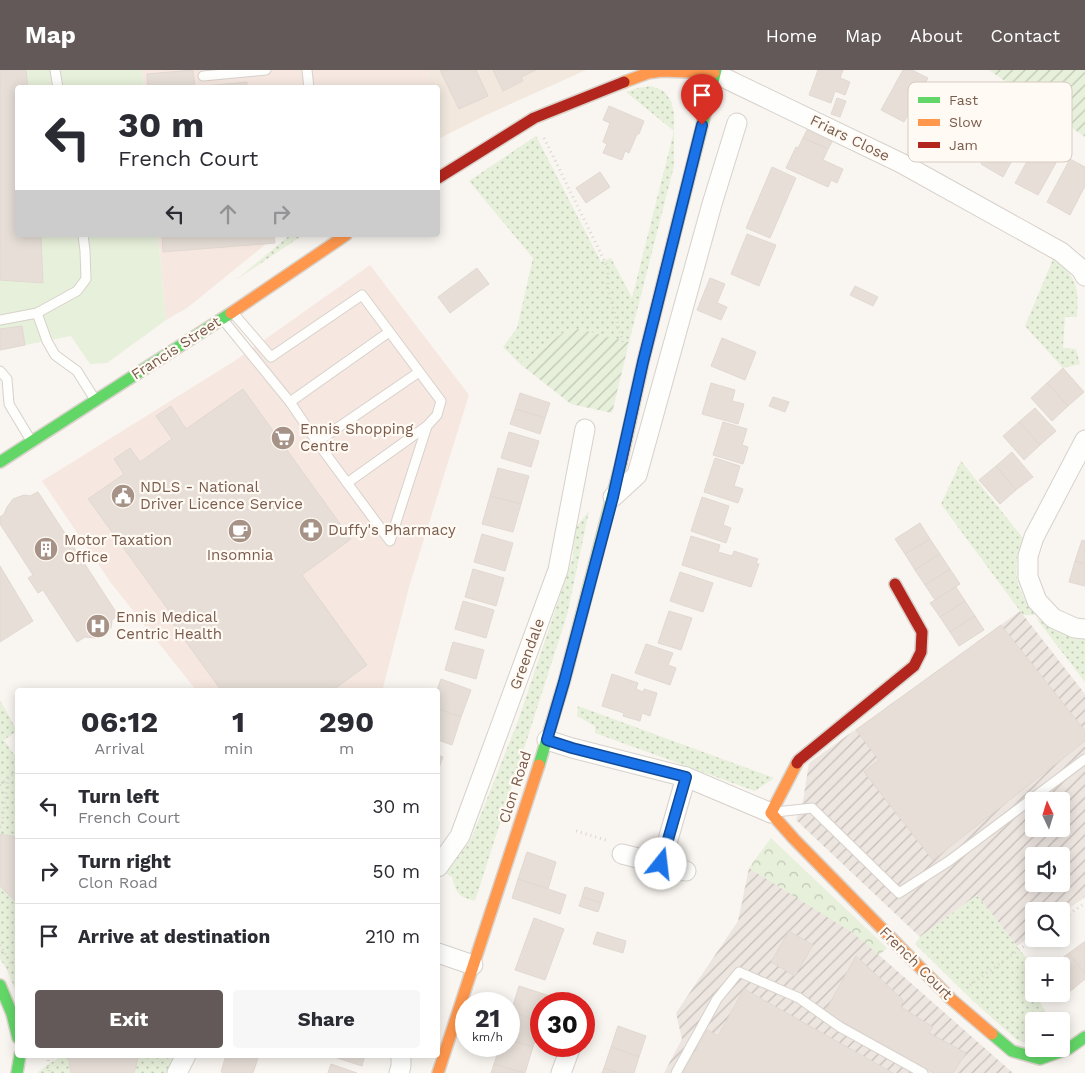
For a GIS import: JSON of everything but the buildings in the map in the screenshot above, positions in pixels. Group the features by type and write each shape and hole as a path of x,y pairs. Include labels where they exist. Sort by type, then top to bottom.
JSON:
{"street":[{"path":"440,177 534,118 629,75 662,71 715,72"},
{"name":"Clon Road","path":"438,1073 547,740 564,682 613,497 643,362 715,72"},
{"name":"Friars Close","path":"715,72 901,163 1061,252 1081,269 1085,276"},
{"path":"613,497 637,475 712,204 737,123"},
{"path":"685,194 712,204"},
{"name":"Francis Street","path":"1,457 32,441 227,315 343,237"},
{"name":"Greendale","path":"440,864 460,836 558,570 586,429"},
{"path":"1085,440 1034,537 1028,556 1028,577 1037,601 1053,618 1075,628 1085,629"},
{"path":"771,813 799,760 914,666 921,652 922,632 895,584"},
{"name":"French Court","path":"547,740 686,777 771,813 794,839 951,998 1012,1051 1040,1059 1068,1049 1085,1037"},
{"path":"661,864 686,777"},
{"path":"622,854 686,871"},
{"path":"440,954 472,965"},
{"path":"0,985 15,1026"},
{"path":"561,1073 567,1057"},
{"path":"17,1073 20,1058"},
{"path":"177,1073 184,1058"},
{"path":"399,1073 401,1058"}],"lane":[{"path":"55,70 58,85"},
{"path":"203,76 266,70"},
{"path":"307,70 309,85"},
{"path":"0,320 37,313 76,291 86,279 86,251 83,237"},
{"path":"227,315 271,357 362,295 418,372 441,400 437,415 427,426 347,483"},
{"path":"37,313 54,355 77,371 95,400"},
{"path":"227,315 317,442 390,540 427,426"},
{"path":"290,402 389,332"},
{"path":"0,371 7,379 9,404 32,441"},
{"path":"317,442 418,372"},
{"path":"771,813 812,808 899,893 949,861 1085,759"},
{"path":"676,1073 717,999 739,972 799,998 840,1027 923,1073"}],"path":[{"path":"534,118 608,268 608,290 627,357 643,362"},
{"path":"0,785 15,772"},
{"path":"0,827 2,826 8,776"},
{"path":"576,831 618,844 622,854"},
{"path":"1070,914 1085,903"},
{"path":"0,945 13,967"},
{"path":"951,998 1025,945"},
{"path":"48,1058 49,1073"}],"shaded area":[{"path":"142,70 428,70 430,85 144,85"},
{"path":"428,70 586,70 440,138 440,85 430,85"},
{"path":"158,237 275,237 187,308 166,320"},
{"name":"Ennis Shopping Centre","path":"370,265 469,395 409,587 383,688 194,688 111,583 42,481 236,360"},
{"path":"1020,611 1085,694 1085,897 1070,908 1070,902 1025,902 1025,940 1017,946 977,895 920,937 796,820 803,801 809,763"},
{"path":"749,868 854,933 1013,1073 664,1073 682,1039 676,1013 738,921"}],"green space":[{"path":"0,70 142,70 144,85 15,85 15,237 158,237 166,320 107,363 90,364 71,336 0,350"},
{"path":"989,70 1085,70 1085,137 1072,128 1072,82 1006,82"},
{"path":"651,86 664,91 671,101 674,113 674,131 626,92"},
{"path":"674,131 674,166 629,342 579,329 564,332 520,364 503,347 517,328 533,258 469,181 536,136 601,262 611,258 632,298"},
{"path":"288,237 300,237 236,280"},
{"path":"1054,257 1068,271 1077,290 1077,317 1065,317 1063,348 1076,349 1080,364 1063,368 1025,326"},
{"path":"579,329 629,342 612,413 571,404 520,364 564,332"},
{"path":"961,461 1023,538 1017,562 1017,580 1035,615 1023,615 941,504"},
{"path":"589,511 567,615 475,901 465,898 455,888 452,877 445,873 471,839 518,721 573,557 575,528"},
{"path":"1036,618 1069,635 1085,637 1085,682"},
{"path":"0,700 15,727 15,732 4,740 15,756 15,836 1,834 0,836"},
{"path":"578,706 774,778 755,791 595,733 595,726 577,716"},
{"path":"771,838 887,948 879,955 853,933 749,868"},
{"path":"0,886 15,902 15,989 0,959"},
{"path":"977,895 1025,957 1025,1002 1040,1002 1046,1012 1025,1012 1025,1042 1016,1039 973,1001 915,944 920,937"},
{"path":"59,1058 175,1058 167,1073 37,1073"}],"traffic: fast":[{"path":"673,241 716,70"},
{"path":"0,462 231,313"},
{"path":"539,765 564,682 621,463"},
{"path":"0,985 15,1026"},
{"path":"992,1034 1012,1051 1040,1059 1068,1049 1085,1037"},
{"path":"17,1073 20,1058"}],"traffic: slow":[{"path":"624,82 648,73 662,71 714,73"},
{"path":"231,313 343,237"},
{"path":"797,763 771,813 794,839 951,999 992,1034"},
{"path":"438,1073 539,765"}],"traffic: jam":[{"path":"440,177 534,118 624,82"},
{"path":"621,463 643,362 673,241"},
{"path":"797,763 914,666 921,652 922,632 895,584"}],"place":[{"name":"Ennis Shopping Centre","path":"283,438"},
{"name":"NDLS - National Driver Licence Service","path":"123,496"},
{"name":"Duffy's Pharmacy","path":"311,530"},
{"name":"Insomnia","path":"240,531"},
{"name":"Motor Taxation Office","path":"46,549"},
{"name":"Ennis Medical Centric Health","path":"98,626"}],"route":[{"path":"661,864 686,777 547,740 613,497 643,362 702,125"}]}
